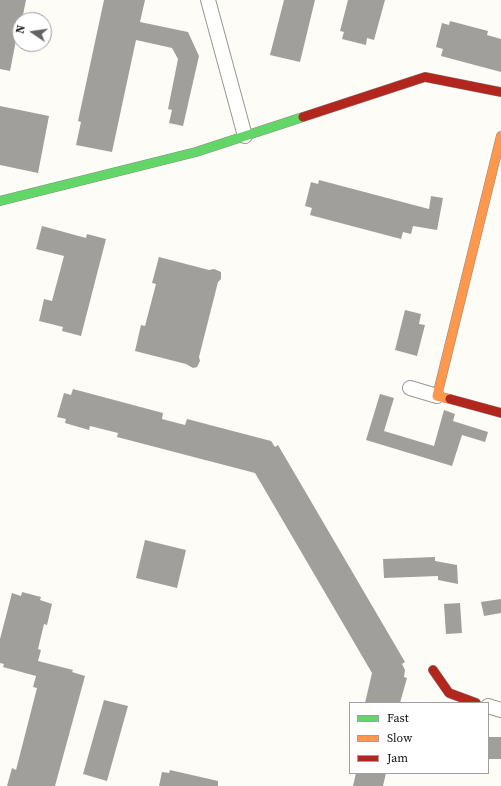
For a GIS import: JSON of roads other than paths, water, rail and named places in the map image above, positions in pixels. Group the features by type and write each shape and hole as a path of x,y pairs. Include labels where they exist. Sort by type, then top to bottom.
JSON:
{"street":[{"path":"208,0 245,136"},
{"path":"0,201 196,152 425,77 501,92"},
{"path":"437,396 501,136"},
{"path":"410,388 501,413"},
{"path":"433,670 449,693 473,702"},
{"path":"489,706 501,710"}]}
